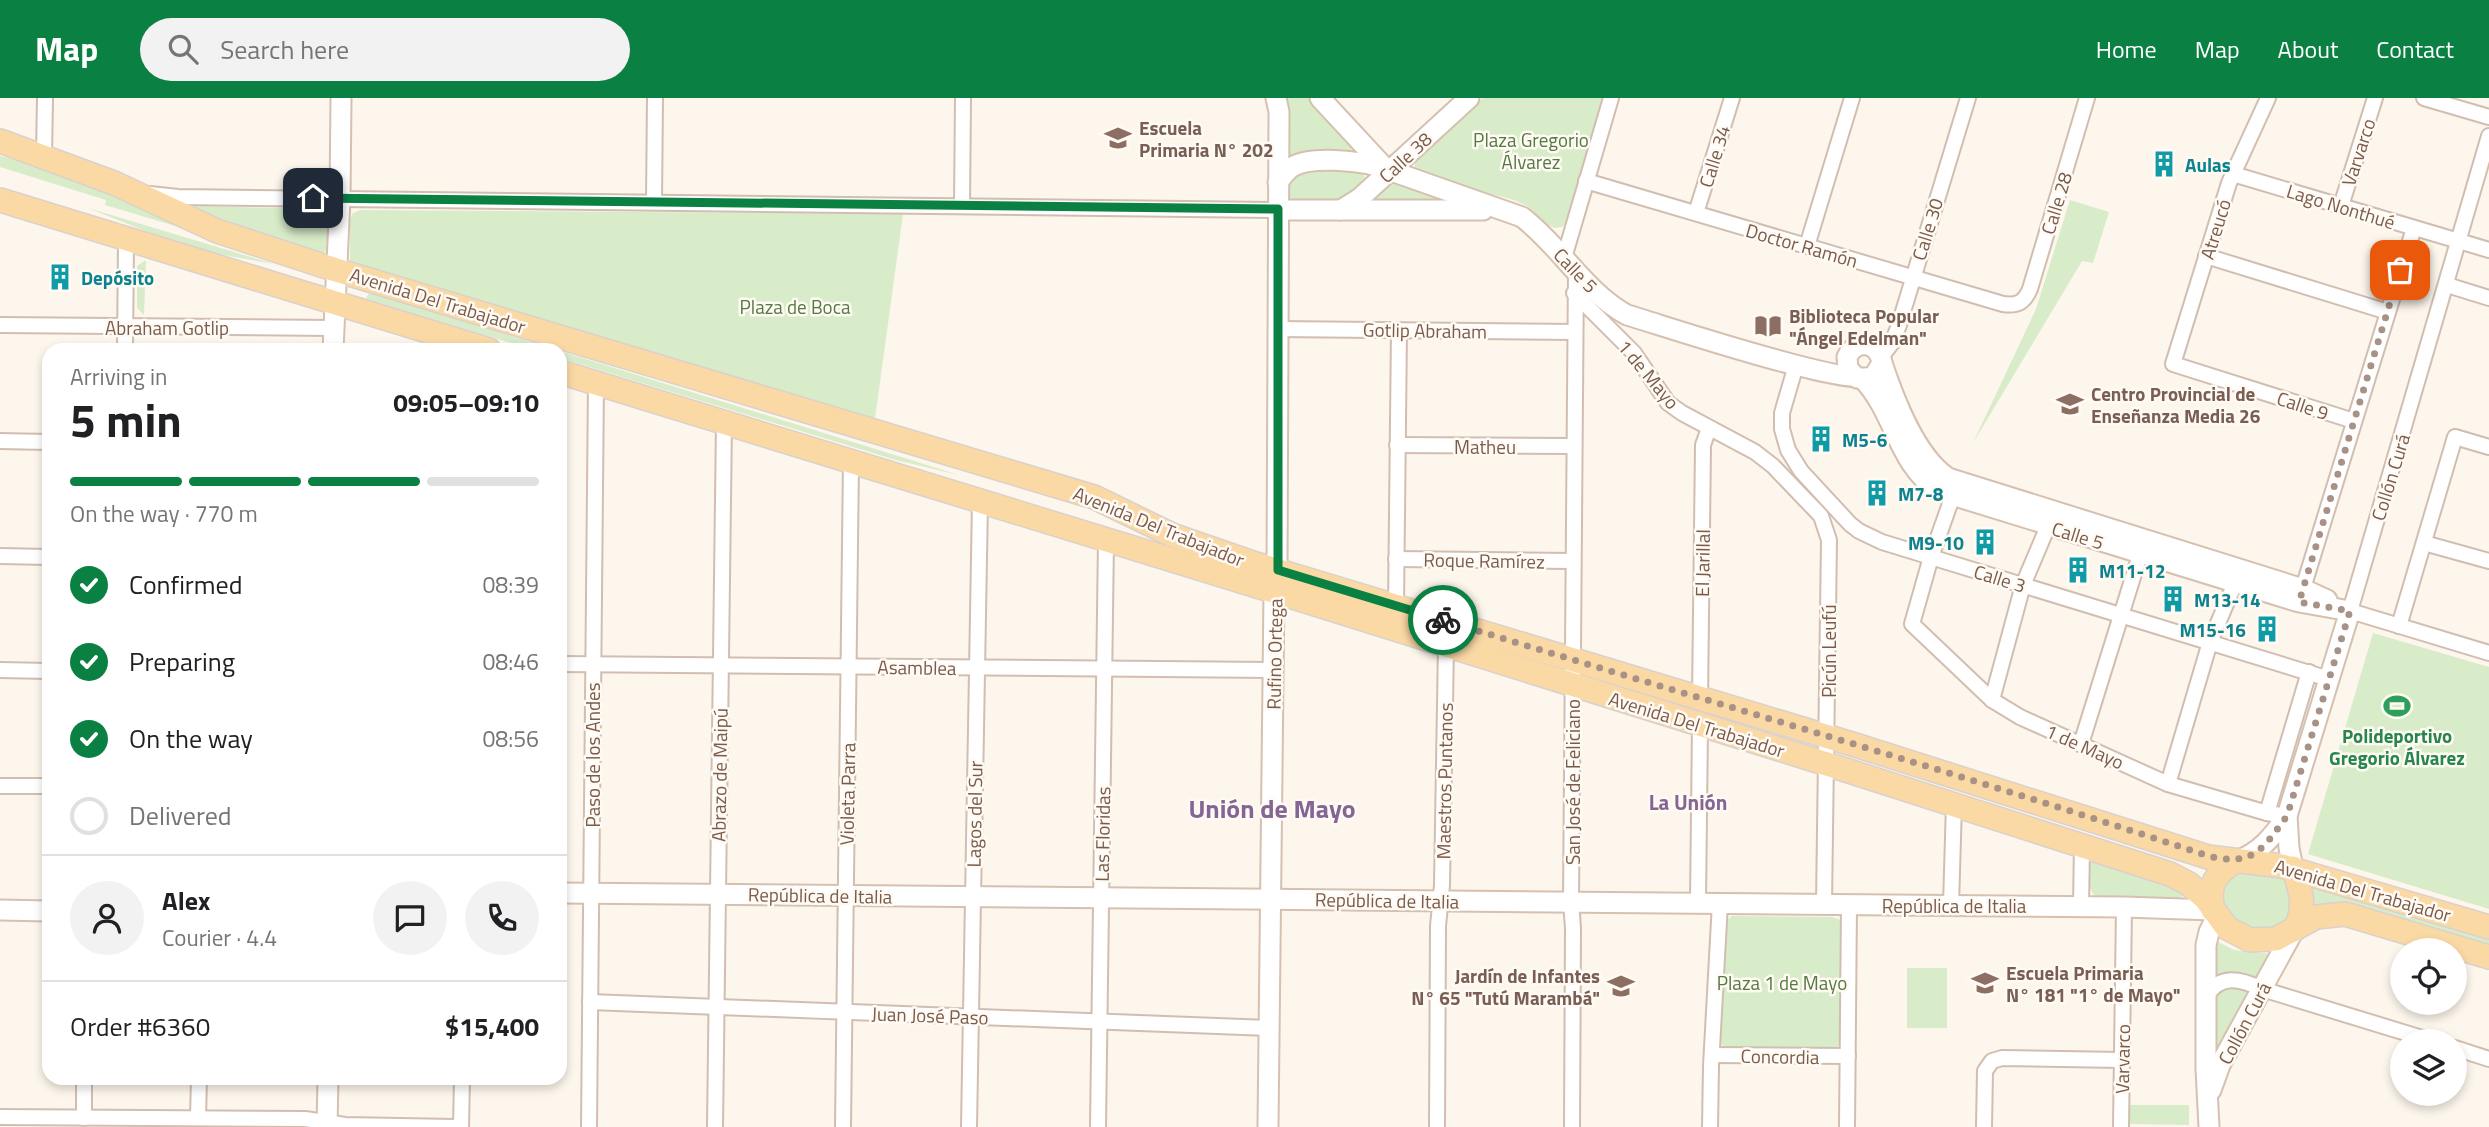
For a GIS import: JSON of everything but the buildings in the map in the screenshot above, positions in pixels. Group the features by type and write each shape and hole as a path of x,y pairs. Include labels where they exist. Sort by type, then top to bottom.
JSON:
{"main road":[{"name":"Avenida Del Trabajador","path":"6,146 44,157 128,189 217,231 336,270 1094,497 1276,581 1446,645 1954,804 2180,878 2198,891 2233,933 2250,940 2276,939 2316,917 2338,914 2351,915 2489,957"},
{"name":"Avenida Del Trabajador","path":"0,200 461,343"},
{"name":"Avenida Del Trabajador","path":"567,374 1106,540 1276,581 1396,606 1700,700 1828,736 2208,856 2293,869 2489,927"},
{"name":"Collón Curá","path":"2215,913 2210,895 2213,881 2221,870 2236,861"},
{"name":"Collón Curá","path":"2293,869 2302,904 2300,918 2294,930"}],"street":[{"path":"44,98 44,157"},
{"path":"333,343 340,198 341,98"},
{"path":"654,202 655,98"},
{"path":"962,206 963,98"},
{"path":"1276,98 1279,111 1278,182"},
{"path":"1320,98 1388,172"},
{"name":"Calle 38","path":"1338,210 1354,204 1469,98"},
{"name":"San José de Feliciano","path":"1572,1127 1574,293 1570,264 1587,181 1611,98"},
{"name":"Calle 34","path":"1696,214 1732,98"},
{"path":"1807,246 1852,98"},
{"name":"Calle 30","path":"1860,379 1869,379 1878,373 1896,334 1968,98"},
{"name":"Calle 28","path":"2018,304 2024,301 2030,289 2087,98"},
{"name":"Atreucó","path":"2173,364 2233,174 2268,98"},
{"name":"Varvarco","path":"2340,206 2375,98"},
{"path":"2424,98 2489,117"},
{"name":"Collón Curá","path":"2293,869 2287,816 2447,285 2489,136"},
{"name":"Calle 5","path":"1278,182 1289,169 1303,162 1356,162 1377,166 1513,213 1531,224 1608,303 1627,314 1796,365 1860,379 1876,396 1908,460 1920,476 1939,491 1955,489 2489,653"},
{"name":"Lago Nonthué","path":"2233,174 2489,250"},
{"name":"Doctor Ramón","path":"1587,181 2003,304 2018,304"},
{"name":"Rufino Ortega","path":"1268,1127 1276,581 1278,182"},
{"path":"128,189 178,197 1278,209"},
{"name":"Calle 5","path":"1278,209 1501,210"},
{"path":"0,212 39,213"},
{"path":"2301,596 2414,228"},
{"path":"125,343 126,239"},
{"path":"2206,256 2388,312"},
{"path":"2447,285 2489,298"},
{"name":"1 de Mayo","path":"1574,293 1634,353 1668,402 1765,459 1826,524"},
{"name":"Abraham Gotlip","path":"0,325 333,328"},
{"name":"Gotlip Abraham","path":"1277,329 1574,332"},
{"path":"1396,606 1399,330"},
{"path":"1860,379 1852,374 1846,363 1854,347 1870,345 1882,360"},
{"name":"Calle 5","path":"1882,360 1897,402 1924,454 1955,489 2048,526 2142,547 2235,583 2301,596"},
{"name":"Calle 9","path":"2173,364 2354,421"},
{"name":"Calle 3","path":"1796,365 1781,420 1784,439 1794,460 1859,531 1882,542 2329,678"},
{"name":"Paso de los Andes","path":"589,1127 596,383"},
{"name":"Abrazo de Maipú","path":"715,1127 724,422"},
{"name":"El Jarillal","path":"1700,700 1703,445 1709,428"},
{"path":"2399,626 2455,437 2489,447"},
{"path":"0,441 42,442"},
{"name":"Matheu","path":"1397,445 1573,446"},
{"name":"Violeta Parra","path":"843,1127 851,461"},
{"path":"1931,557 1955,489"},
{"name":"Lagos del Sur","path":"969,1127 980,501"},
{"name":"Picún Leufú","path":"1824,904 1828,736 1829,540 1826,524"},
{"path":"1992,700 2023,585 2048,526"},
{"name":"Las Floridas","path":"1098,1127 1106,540"},
{"path":"2424,543 2489,561"},
{"path":"2081,744 2142,547"},
{"path":"0,556 42,557"},
{"name":"1 de Mayo","path":"1931,557 1912,624 1992,700 2020,717 2168,784 2267,813 2287,816"},
{"name":"Roque Ramírez","path":"1396,559 1573,561"},
{"path":"2168,784 2210,642 2235,583"},
{"name":"Maestros Puntanos","path":"1437,1127 1438,926 1446,645"},
{"name":"Asamblea","path":"567,664 1273,670"},
{"path":"0,670 42,671"},
{"path":"2267,813 2309,673"},
{"path":"1698,903 1700,725"},
{"path":"0,786 42,786"},
{"path":"1951,905 1954,804"},
{"name":"Collón Curá","path":"2236,861 2261,848 2287,816"},
{"path":"2081,906 2082,845"},
{"name":"República de Italia","path":"567,893 2081,906 2215,913"},
{"path":"1710,1127 1720,903"},
{"path":"1847,1127 1849,905"},
{"name":"Varvarco","path":"2122,1127 2124,907"},
{"path":"0,911 42,911"},
{"name":"Collón Curá","path":"2209,1119 2206,1078 2207,939 2215,913"},
{"name":"Collón Curá","path":"2209,1119 2211,1087 2217,1073 2294,930"},
{"path":"2206,997 2217,984 2228,980 2241,980 2262,989 2393,1029"},
{"name":"Juan José Paso","path":"590,1002 1269,1028"},
{"path":"2467,1052 2489,1059"},
{"name":"Concordia","path":"1712,1055 1847,1056"},
{"path":"1984,1127 1985,1075 1989,1063 2002,1058 2122,1059"},
{"path":"84,1085 84,1118"},
{"path":"198,1118 199,1085"},
{"path":"327,1125 328,1085"},
{"path":"461,1127 462,1085"},
{"path":"0,1117 311,1119 327,1125 455,1127"}],"green space":[{"path":"1285,98 1311,98 1361,153 1288,163"},
{"name":"Plaza Gregorio Álvarez","path":"1483,98 1605,98 1568,220 1562,227 1548,225 1529,207 1514,200 1418,175 1414,171 1415,161"},
{"path":"0,156 26,162 130,198 212,237 105,205 106,200 0,167"},
{"path":"1307,168 1362,171 1366,180 1348,200 1292,201 1286,196 1285,183"},
{"path":"1390,182 1449,198 1451,200 1365,202"},
{"path":"2070,200 2109,212 2093,263 2082,261 1973,443 2036,309"},
{"path":"196,206 319,209 327,222 326,251 317,256 192,210"},
{"path":"88,208 274,264 212,253 158,236"},
{"name":"Plaza de Boca","path":"360,210 903,214 874,426 350,265 350,220 353,213"},
{"path":"146,260 144,315 137,308 137,266"},
{"path":"372,293 533,343 511,343 366,298"},
{"path":"567,353 959,475 896,460 567,360"},
{"path":"2373,633 2489,667 2489,909 2308,854"},
{"path":"2092,859 2177,881 2185,895 2179,898 2094,895 2088,877"},
{"path":"2236,870 2279,875 2293,891 2290,918 2269,927 2253,927 2232,918 2217,893"},
{"path":"2308,885 2489,939 2489,945 2364,908 2310,911"},
{"name":"Plaza 1 de Mayo","path":"1732,916 1832,917 1841,920 1841,1041 1837,1048 1728,1048 1720,1044 1725,922"},
{"path":"2216,941 2234,950 2270,954 2260,980 2215,980"},
{"path":"1907,968 1947,968 1947,1028 1907,1028"},
{"path":"2236,984 2250,991 2212,1070 2214,992"},
{"path":"2130,1105 2189,1105 2189,1125 2130,1124"}],"way so far":[{"path":"1443,620 2208,856 2236,861 2246,858 2268,841 2287,816 2350,611 2299,602 2400,270"}],"place":[{"name":"Escuela Primaria N° 202","path":"1118,138"},
{"name":"Aulas","path":"2164,164"},
{"name":"Depósito","path":"60,277"},
{"name":"Biblioteca Popular \"Ángel Edelman\"","path":"1768,326"},
{"name":"Centro Provincial de Enseñanza Media 26","path":"2070,404"},
{"name":"M5-6","path":"1821,439"},
{"name":"M7-8","path":"1877,493"},
{"name":"M9-10","path":"1985,542"},
{"name":"M11-12","path":"2078,570"},
{"name":"M13-14","path":"2173,599"},
{"name":"M15-16","path":"2267,629"},
{"name":"Polideportivo Gregorio Álvarez","path":"2397,706"},
{"name":"Escuela Primaria N° 181 \"1° de Mayo\"","path":"1985,983"},
{"name":"Jardín de Infantes N° 65 \"Tutú Marambá\"","path":"1621,986"}],"district":[{"name":"La Unión","path":"1688,802"},
{"name":"Unión de Mayo","path":"1272,808"}],"route":[{"path":"313,198 1278,209 1278,570 1443,620"}]}
